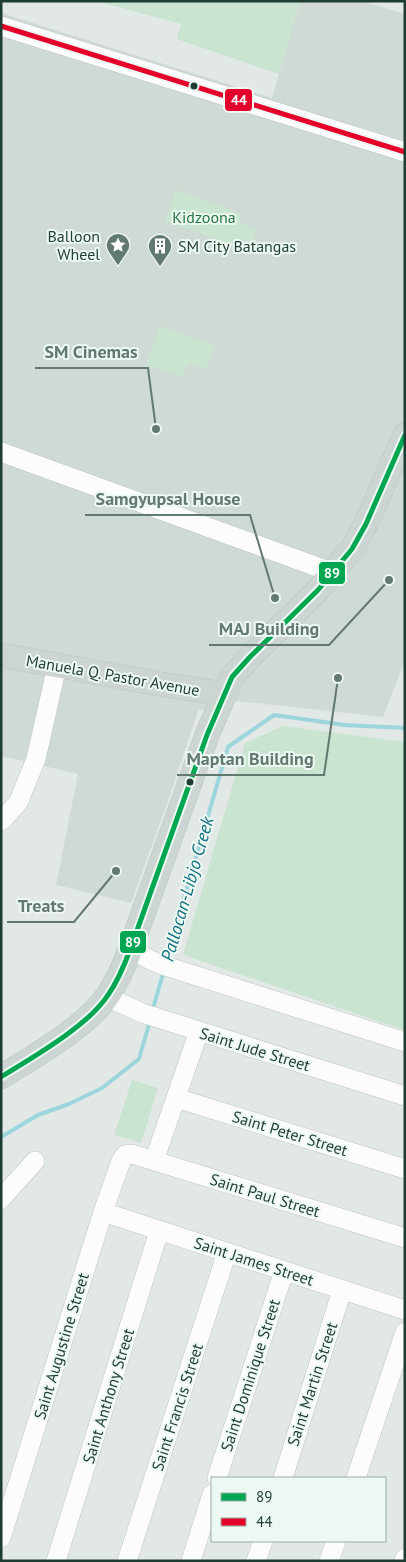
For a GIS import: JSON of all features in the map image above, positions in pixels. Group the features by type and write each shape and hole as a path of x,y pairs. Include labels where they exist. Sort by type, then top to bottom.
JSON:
{"main road":[{"path":"1,1077 78,1026 93,1014 107,997 120,976 207,735 232,677 334,573 352,549 366,524 405,436"},
{"name":"Manuela Q. Pastor Avenue","path":"1,656 224,694"}],"street":[{"path":"1,26 405,152"},
{"path":"1,452 334,573"},
{"path":"1,820 18,803 36,759 57,666"},
{"path":"130,950 159,964 405,1042"},
{"name":"Saint Jude Street","path":"107,997 142,1013 405,1096"},
{"path":"154,1161 199,1031"},
{"name":"Saint Peter Street","path":"176,1098 405,1169"},
{"name":"Saint Paul Street","path":"125,1154 132,1154 405,1238"},
{"name":"Saint Augustine Street","path":"1,1538 103,1212 125,1154"},
{"path":"1,1198 34,1161"},
{"name":"Saint James Street","path":"103,1212 405,1310"},
{"name":"Saint Anthony Street","path":"56,1561 160,1231"},
{"name":"Saint Francis Street","path":"127,1561 227,1252"},
{"name":"Saint Dominique Street","path":"217,1477 284,1271"},
{"name":"Saint Martin Street","path":"282,1477 342,1290"},
{"path":"356,1477 405,1332"},
{"path":"191,1561 211,1497"},
{"path":"256,1561 263,1542"},
{"path":"329,1561 336,1542"}],"shaded area":[{"name":"SM City Batangas","path":"300,1 362,1 405,14 405,660 383,717 237,701 198,711 131,903 56,885 78,774 1,756 1,13 272,98"}],"green space":[{"path":"96,1 300,1 279,74 177,39 181,24"},
{"name":"Kidzoona","path":"176,190 242,214 239,223 257,230 249,251 165,221"},
{"path":"160,326 215,346 206,369 188,363 183,377 146,364"},
{"path":"283,726 405,742 405,1030 183,955 245,743"},
{"path":"132,1080 158,1088 141,1143 114,1135"}],"waterway":[{"name":"Pallocan-Libjo Creek","path":"166,961 228,747 274,715 345,725 405,728"},
{"name":"Pallocan-Libjo Creek","path":"152,1012 164,970"},
{"name":"Pallocan-Libjo Creek","path":"1,1137 38,1115 69,1104 102,1088 139,1059 150,1021"}],"transit line":[{"name":"44","path":"1,26 405,152"},
{"name":"89","path":"1,1077 74,1029 99,1007 112,990 128,956 207,735 232,677 318,590 352,549 366,524 405,435"}],"place":[{"name":"Balloon Wheel","path":"118,266"},
{"name":"SM City Batangas","path":"160,267"},
{"name":"SM Cinemas","path":"156,429"},
{"name":"MAJ Building","path":"389,580"},
{"name":"Samgyupsal House","path":"275,598"},
{"name":"Maptan Building","path":"338,678"},
{"name":"Treats","path":"116,871"}]}
